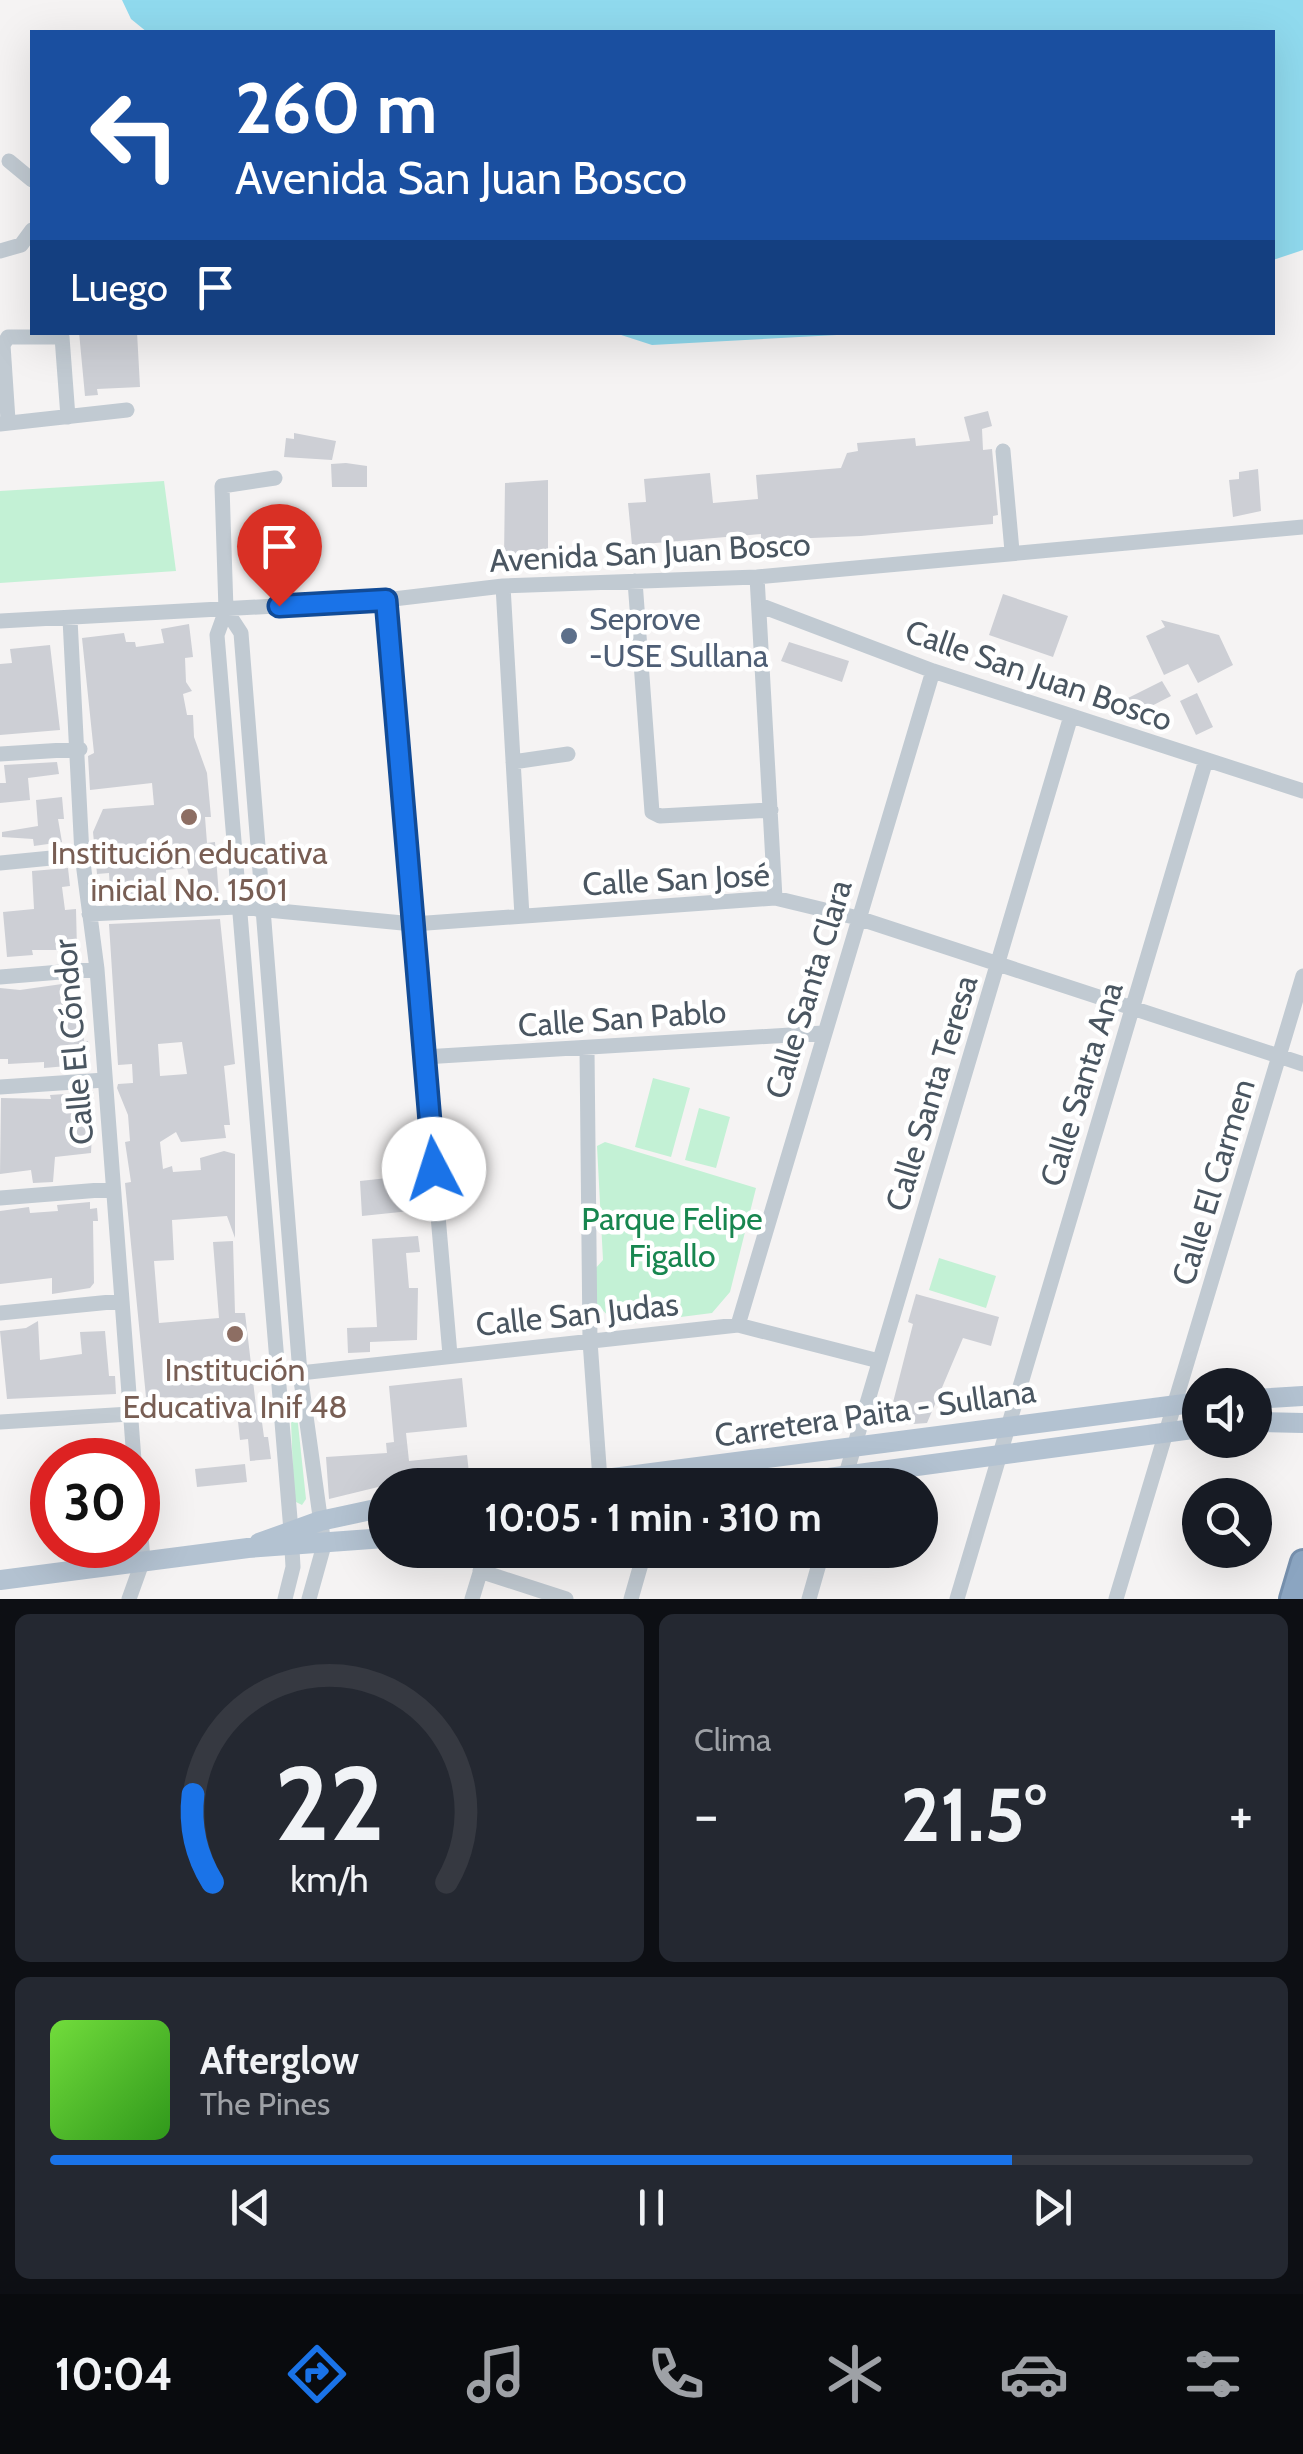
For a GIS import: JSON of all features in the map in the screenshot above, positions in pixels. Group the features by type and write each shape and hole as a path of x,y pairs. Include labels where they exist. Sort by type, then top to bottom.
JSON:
{"highway":[{"path":"1292,1599 1303,1562"}],"main road":[{"path":"1272,1398 1303,1396"},
{"name":"Carretera Paita - Sullana","path":"727,1468 1009,1424 1182,1404"},
{"path":"1272,1422 1303,1423"},
{"name":"Carretera Paita - Sullana","path":"913,1468 1182,1430"},
{"path":"160,1558 292,1539 320,1522 368,1511"},
{"path":"292,1539 324,1545 368,1540"},
{"path":"0,1580 86,1568"}],"street":[{"path":"9,160 30,178"},
{"path":"0,251 22,245 30,233"},
{"path":"68,417 62,337 8,336 2,345 4,422 68,417 127,410"},
{"path":"1002,450 1012,551"},
{"path":"276,478 222,486 226,610 217,635 294,1566 286,1599"},
{"name":"Avenida San Juan Bosco","path":"0,622 386,600 504,586 756,576 1303,527"},
{"path":"756,576 775,898"},
{"path":"634,581 652,812 660,816 771,810"},
{"path":"504,586 522,916"},
{"path":"386,600 450,1355"},
{"name":"Calle San Juan Bosco","path":"759,605 932,671 1303,791"},
{"path":"226,610 240,633 300,1373 324,1545 309,1599"},
{"name":"Calle El Cóndor","path":"70,619 80,749 82,855 96,969 132,1438"},
{"name":"Calle Santa Clara","path":"738,1325 932,671"},
{"name":"Calle Santa Teresa","path":"847,1468 1071,716"},
{"path":"0,754 80,749"},
{"path":"513,762 568,754"},
{"name":"Calle Santa Ana","path":"957,1599 1206,760"},
{"path":"0,864 82,855"},
{"name":"Calle San José","path":"89,914 237,907 413,924 775,898 858,918 1303,1064"},
{"path":"0,977 96,969"},
{"name":"Calle El Carmen","path":"1116,1599 1303,976"},
{"name":"Calle San Pablo","path":"424,1057 823,1033"},
{"path":"587,1050 590,1342 599,1468"},
{"path":"0,1088 105,1080"},
{"path":"0,1198 113,1189"},
{"path":"0,1313 122,1301"},
{"name":"Calle San Judas","path":"276,1376 738,1325 879,1362"},
{"path":"0,1422 130,1414"},
{"path":"130,1599 140,1568"},
{"path":"631,1599 639,1568"},
{"path":"809,1599 818,1568"},
{"path":"472,1599 480,1570 566,1599"}],"green space":[{"path":"164,481 176,571 0,583 0,491"},
{"path":"653,1078 690,1088 671,1157 635,1147"},
{"path":"699,1108 730,1117 716,1168 685,1160"},
{"name":"Parque Felipe Figallo","path":"605,1142 756,1188 730,1292 712,1313 618,1325 595,1303 594,1270 603,1260 597,1146"},
{"path":"939,1258 996,1276 986,1308 929,1290"},
{"path":"290,1394 295,1396 306,1499 302,1505 294,1501"}],"water":[{"path":"122,0 1303,0 1303,250 1275,259 1275,30 145,30 131,19"},
{"path":"621,335 837,335 652,345"}],"building":[{"path":"79,335 137,335 140,387 97,389 98,395 85,396"},
{"path":"988,411 992,426 982,429 983,450 992,449 998,515 993,516 993,524 861,536 761,540 761,534 632,545 628,503 646,502 644,479 710,473 713,503 758,499 756,475 841,468 847,453 858,451 857,443 915,438 916,446 970,441 964,417"},
{"path":"294,433 336,441 332,460 284,457 286,438 294,439"},
{"path":"331,464 367,466 367,487 332,487"},
{"path":"1258,469 1261,511 1233,517 1229,480 1239,479 1239,472"},
{"path":"548,480 548,556 504,558 505,483"},
{"path":"1003,594 1068,616 1053,657 989,635"},
{"path":"1161,620 1219,635 1233,665 1198,683 1188,664 1164,675 1146,636 1165,627"},
{"path":"189,624 193,657 185,658 186,682 192,691 183,694 187,715 193,715 194,737 207,773 211,817 205,817 207,843 215,842 219,897 195,898 187,868 166,870 165,896 123,901 121,891 110,889 109,873 97,874 93,832 103,809 154,805 152,783 90,790 88,756 94,753 82,638 124,633 126,642 135,642 136,647 164,643 161,629"},
{"path":"789,642 849,661 842,682 781,661"},
{"path":"50,645 60,730 0,735 0,664 12,663 10,649"},
{"path":"1162,681 1171,696 1136,714 1128,698"},
{"path":"1197,693 1213,727 1196,735 1180,701"},
{"path":"57,762 59,774 28,778 30,800 0,803 0,783 6,783 4,765"},
{"path":"62,797 64,819 58,819 62,842 34,846 33,839 2,837 2,832 38,826 36,800"},
{"path":"68,868 70,886 62,887 65,910 76,909 77,950 32,950 33,955 7,957 3,912 34,909 32,871"},
{"path":"220,919 235,1064 224,1066 230,1125 224,1125 226,1138 181,1142 176,1132 160,1142 163,1169 172,1166 173,1172 201,1170 200,1158 224,1151 235,1154 235,1238 227,1216 172,1220 174,1260 154,1261 159,1323 219,1318 213,1242 233,1241 235,1313 245,1313 257,1415 261,1415 264,1437 268,1437 271,1459 250,1461 248,1439 240,1440 237,1412 203,1417 194,1413 192,1398 146,1397 125,1183 131,1182 125,1142 130,1141 128,1115 117,1088 118,1084 133,1083 132,1064 118,1065 109,924","holes":["182,1042 187,1074 160,1076 158,1044"]},
{"path":"76,982 76,992 72,992 86,1014 82,1015 84,1041 88,1041 91,1064 44,1068 44,1062 8,1064 8,1059 0,1059 0,988 20,990"},
{"path":"94,1092 91,1153 55,1157 53,1182 33,1183 31,1170 0,1174 1,1098 51,1099 50,1095"},
{"path":"406,1176 410,1211 362,1216 360,1181"},
{"path":"90,1202 90,1209 97,1208 98,1221 93,1221 94,1283 90,1288 52,1294 52,1278 0,1284 0,1211 29,1207 30,1213 58,1211 57,1205"},
{"path":"418,1236 420,1252 406,1253 409,1288 418,1288 417,1340 370,1342 370,1352 348,1353 347,1328 377,1327 372,1239"},
{"path":"916,1294 999,1317 991,1346 963,1338 927,1423 887,1426 913,1324 908,1322"},
{"path":"38,1321 40,1360 82,1354 80,1332 105,1331 109,1376 115,1376 116,1394 7,1399 0,1331 26,1328"},
{"path":"462,1378 467,1427 406,1433 409,1461 467,1455 468,1468 368,1468 368,1489 329,1499 326,1457 387,1453 386,1443 394,1442 389,1386"},
{"path":"245,1464 247,1482 197,1487 195,1469"}],"place":[{"name":"Seprove -USE Sullana","path":"569,636"},
{"name":"Institución educativa inicial No. 1501","path":"189,817"},
{"name":"Institución Educativa Inif 48","path":"235,1334"}],"route":[{"path":"279,606 386,600 434,1169"}]}
